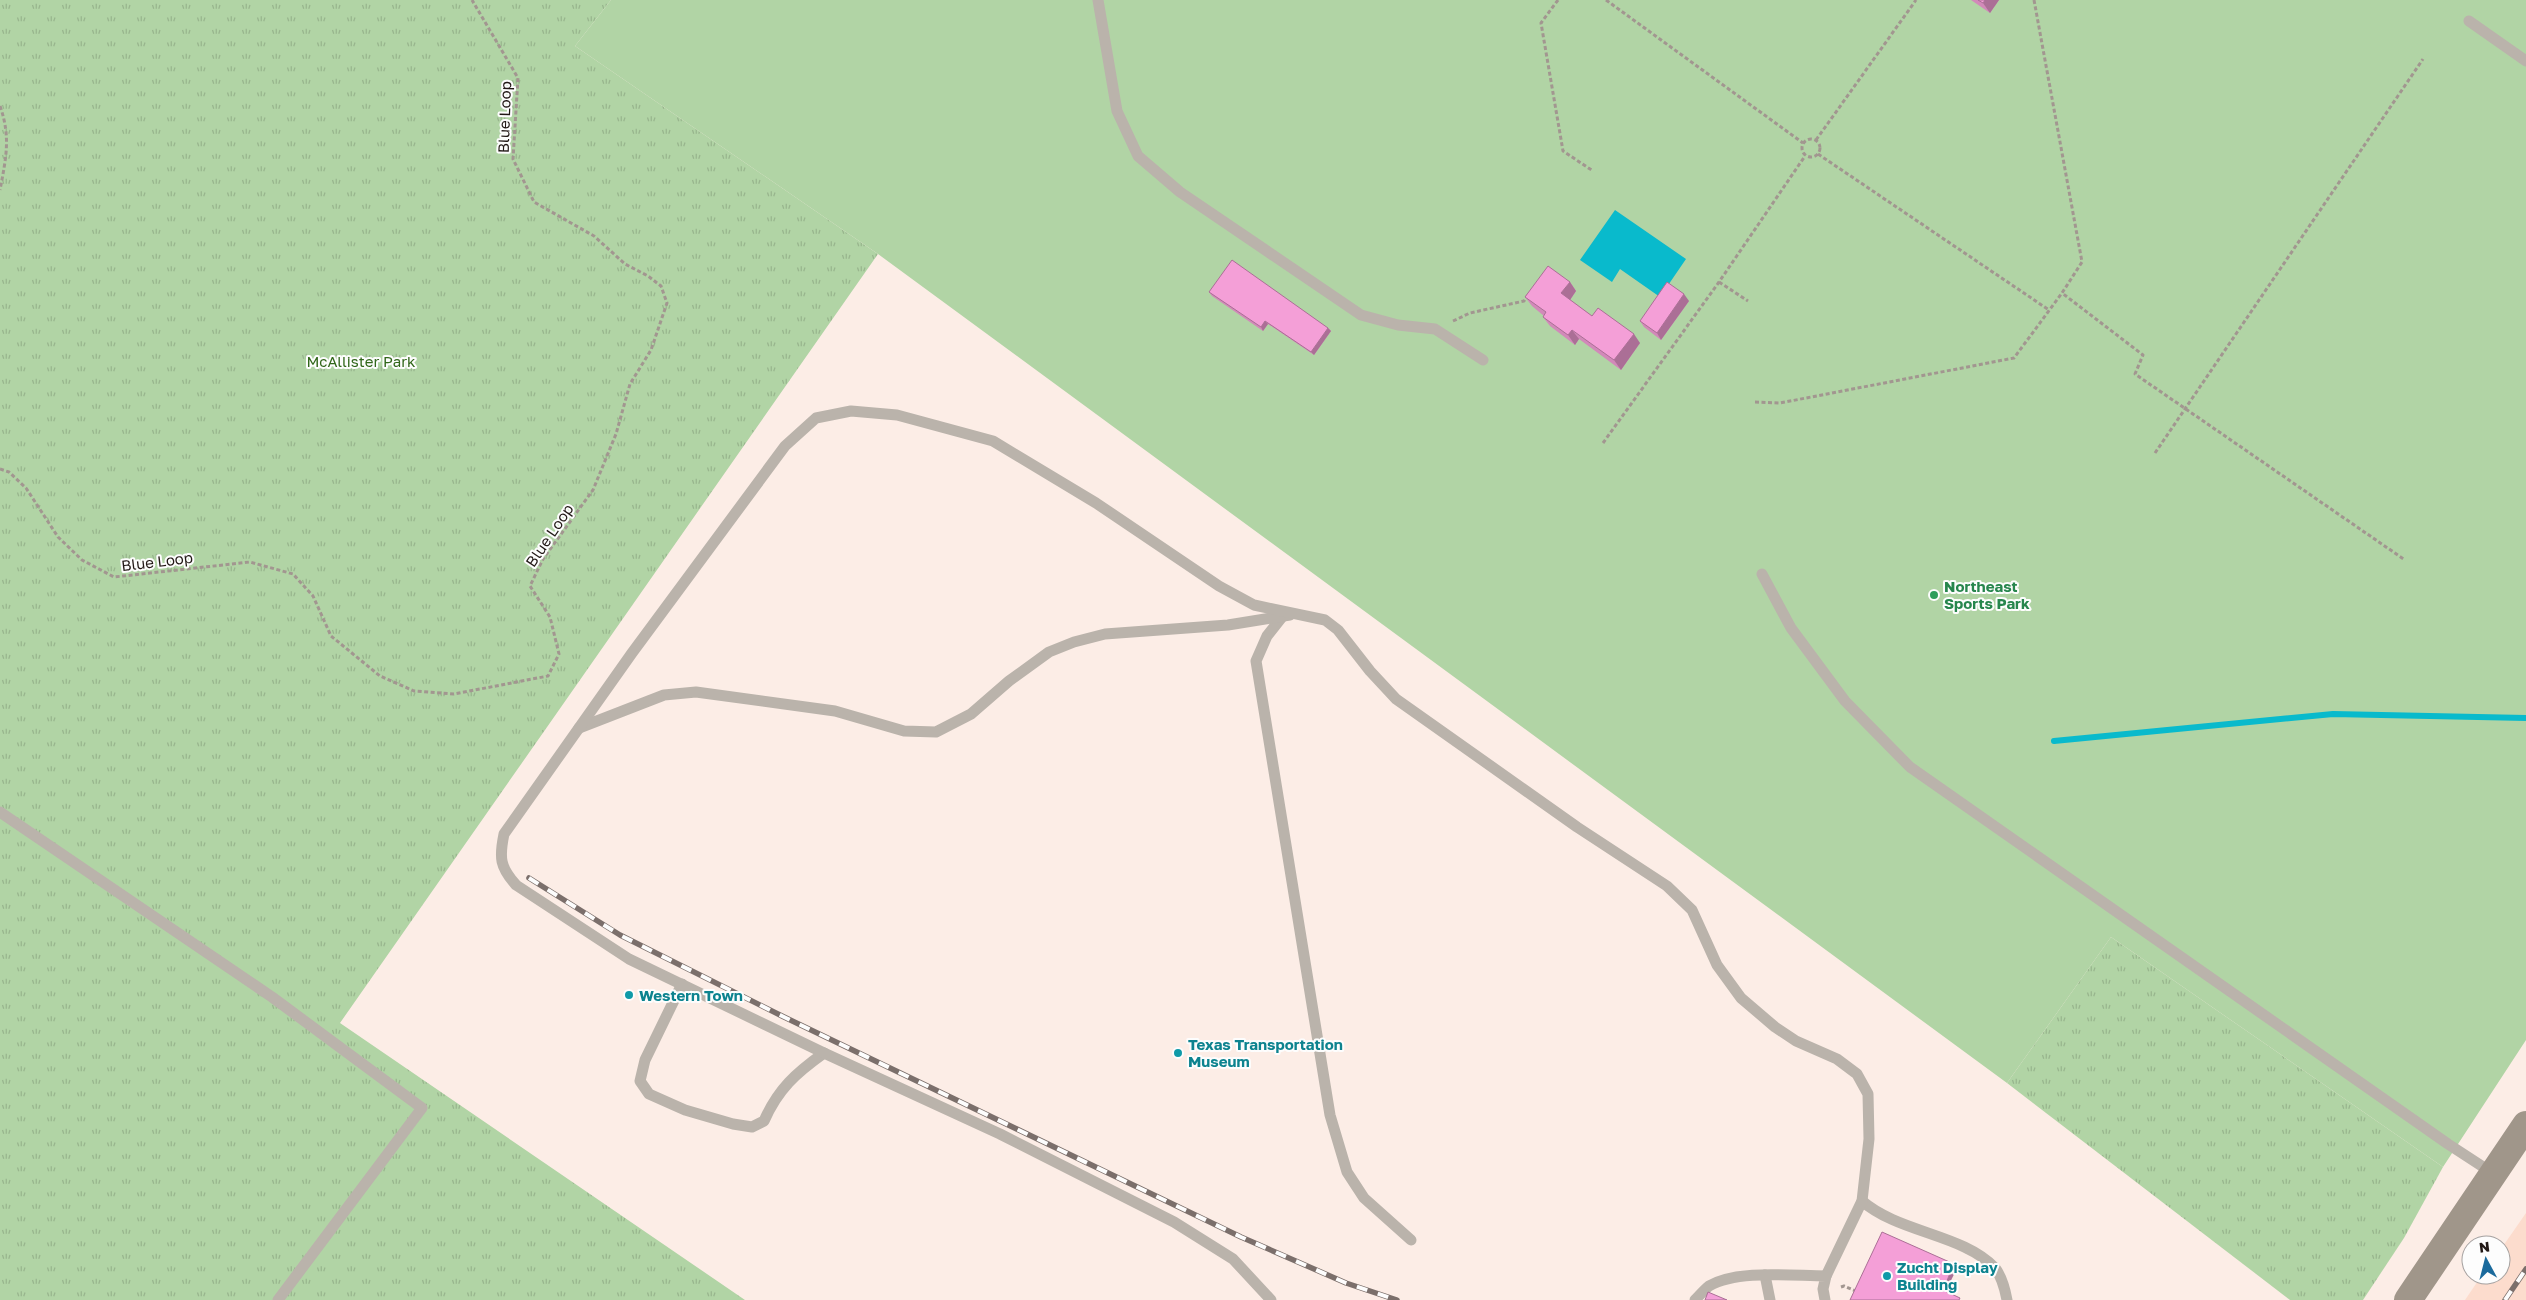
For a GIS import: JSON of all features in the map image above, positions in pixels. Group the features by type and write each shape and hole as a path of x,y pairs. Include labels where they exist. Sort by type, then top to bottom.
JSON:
{"main road":[{"path":"2408,1300 2526,1125"}],"lane":[{"path":"1098,0 1117,111 1138,156 1180,192 1361,315 1398,326 1435,329 1483,360"},
{"path":"2469,21 2526,61"},
{"path":"1271,1300 1233,1259 1174,1222 1000,1134 824,1053 629,959 516,886 505,873 500,854 504,834 578,728 785,446 816,418 851,411 897,415 993,441 1096,502 1219,586 1254,605 1326,620 1338,630 1370,671 1396,699 1577,827 1667,886 1692,910 1717,965 1742,998 1774,1027 1796,1042 1837,1059 1857,1074 1868,1094 1870,1110 1862,1201 1826,1276 1823,1289 1825,1300"},
{"path":"1762,574 1791,628 1845,701 1910,767 2448,1144 2494,1174"},
{"path":"578,728 664,695 696,692 835,711 904,731 936,732 970,714 1009,681 1049,652 1074,642 1105,634 1228,625 1296,614"},
{"path":"1282,616 1267,636 1256,661 1330,1116 1347,1172 1360,1192 1364,1198 1411,1240"},
{"path":"0,812 272,997 422,1108 278,1300"},
{"path":"682,984 646,1060 640,1081 649,1094 685,1110 733,1124 752,1127 764,1121 771,1105 790,1079 824,1053"},
{"path":"1862,1201 1884,1218 1974,1253 1995,1268 2004,1284 2007,1300"},
{"path":"1695,1300 1709,1286 1728,1279 1765,1275 1826,1276"},
{"path":"1765,1275 1770,1300"}],"path":[{"name":"Blue Loop","path":"0,469 9,472 26,488 58,537 82,560 114,577 250,562 293,574 313,596 330,636 380,676 414,691 454,694 548,676 559,654 550,617 530,586 543,559 593,490 616,434 630,384 651,350 668,303 661,286 648,276 625,264 594,236 534,202 513,159 518,78 472,0"},
{"path":"1558,0 1541,23 1563,151 1593,171"},
{"path":"1606,0 1803,143"},
{"path":"1816,140 1916,0"},
{"path":"1755,402 1780,403 2014,358 2062,293 2082,262 2034,0"},
{"path":"2155,453 2423,59"},
{"path":"0,106 7,129 7,152 0,190"},
{"path":"1810,139 1816,140 1820,148 1818,154 1811,158 1805,156 1801,148 1803,143 1810,139"},
{"path":"1818,154 2049,310"},
{"path":"1603,443 1719,282 1805,156"},
{"path":"1719,282 1748,301"},
{"path":"1435,329 1470,313 1524,301 1534,288"},
{"path":"2062,293 2143,355 2135,374 2405,560"}],"shaded area":[{"path":"2526,1213 2526,1300 2465,1300 2475,1285 2511,1285 2511,1235"}],"green space":[{"name":"McAllister Park","path":"0,0 611,0 575,46 878,254 340,1023 745,1300 0,1300"},
{"name":"Northeast Sports Park","path":"611,0 2526,0 2526,1040 2443,1167 2111,937 2007,1083 878,254 575,46"},
{"path":"2111,937 2443,1167 2404,1238 2363,1300 2290,1300 2007,1083"}],"water":[{"path":"1615,210 1686,259 1660,297 1620,269 1612,282 1580,260"}],"building":[{"path":"1232,260 1328,328 1311,352 1265,321 1261,327 1209,292"},
{"path":"1548,266 1570,282 1561,293 1592,316 1598,308 1634,334 1614,360 1572,330 1568,335 1543,317 1546,312 1525,297"},
{"path":"1667,282 1684,294 1657,333 1640,321"},
{"path":"1882,1232 1954,1264 1943,1290 1960,1298 1959,1300 1850,1300"},
{"path":"1708,1292 1727,1300 1705,1300"}],"waterway":[{"path":"2054,741 2333,714 2526,718"}],"railway":[{"path":"529,878 620,935 782,1016 1241,1237 1346,1283 1397,1300"},
{"path":"2505,1300 2526,1269"}],"place":[{"name":"Northeast Sports Park","path":"1934,595"},
{"name":"Western Town","path":"629,995"},
{"name":"Texas Transportation Museum","path":"1178,1053"},
{"name":"Zucht Display Building","path":"1887,1276"}]}
